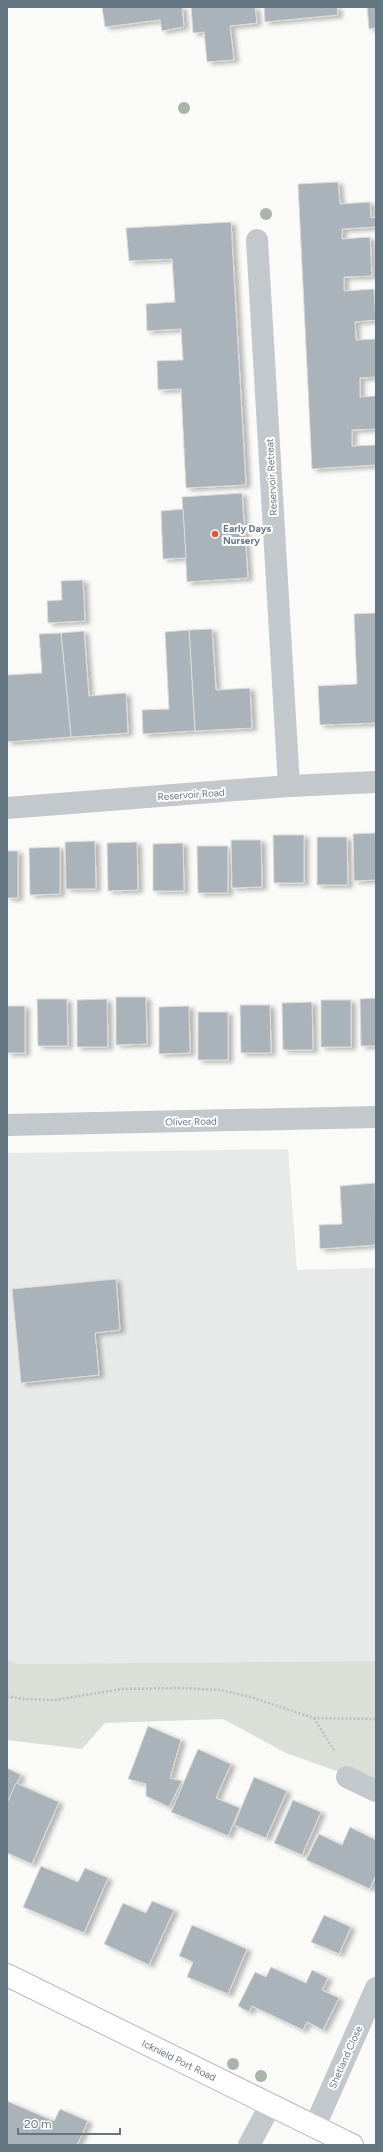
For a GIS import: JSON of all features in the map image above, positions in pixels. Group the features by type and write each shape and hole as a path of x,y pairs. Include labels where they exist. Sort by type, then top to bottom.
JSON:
{"main road":[{"name":"Icknield Port Road","path":"7,1975 352,2145"}],"street":[{"name":"Reservoir Retreat","path":"257,240 289,786"},
{"name":"Reservoir Road","path":"7,808 289,786 376,782"},
{"name":"Oliver Road","path":"7,1125 376,1117"},
{"path":"348,1777 376,1791"},
{"name":"Shetland Close","path":"315,2126 376,1988"},
{"path":"249,2145 271,2104"}],"path":[{"path":"7,1696 23,1699 55,1700 122,1689 189,1688 221,1690 250,1696 314,1718 376,1718"},
{"path":"314,1718 335,1753 349,1759 348,1777"}],"shaded area":[{"path":"288,1149 297,1270 376,1268 376,1661 18,1664 7,1659 7,1153"},
{"path":"7,1659 18,1664 376,1661 376,1785 286,1753 223,1719 105,1723 82,1749 7,1740"}],"building":[{"path":"102,7 182,7 184,27 162,31 160,20 105,27"},
{"path":"191,7 255,7 257,23 230,26 234,60 207,62 204,32 193,33"},
{"path":"264,7 337,7 338,15 265,22"},
{"path":"367,7 376,7 376,28 369,29"},
{"path":"338,182 340,204 370,202 371,218 376,217 376,227 342,229 342,239 370,237 372,276 344,277 344,291 374,289 376,320 355,322 356,340 376,339 376,377 360,378 360,397 376,396 376,429 352,430 352,446 376,445 376,465 312,469 298,184"},
{"path":"231,222 246,485 186,488 181,389 158,390 157,361 183,360 181,329 147,331 146,304 175,302 172,259 129,261 126,228"},
{"name":"Early Days Nursery","path":"242,493 248,578 187,582 182,497"},
{"path":"183,509 186,558 163,559 161,511"},
{"path":"83,580 85,621 48,623 47,601 62,600 61,581"},
{"path":"376,613 376,723 320,725 318,686 357,684 354,614"},
{"path":"212,629 216,690 250,688 252,728 195,731 189,630"},
{"path":"189,630 195,731 143,734 142,710 169,709 165,632"},
{"path":"84,631 89,696 126,693 128,733 71,737 61,633"},
{"path":"61,633 71,737 7,742 7,675 42,673 39,634"},
{"path":"376,833 376,880 354,881 353,834"},
{"path":"273,835 304,835 304,883 274,883"},
{"path":"317,837 347,837 348,885 317,885"},
{"path":"231,840 261,840 262,887 232,888"},
{"path":"95,841 96,889 66,889 65,842"},
{"path":"137,842 138,890 108,891 107,843"},
{"path":"183,843 184,891 153,891 153,844"},
{"path":"197,846 228,846 228,893 198,893"},
{"path":"60,847 60,894 30,895 29,848"},
{"path":"7,851 18,851 18,898 7,898"},
{"path":"116,997 146,997 147,1044 116,1045"},
{"path":"376,998 376,1046 361,1046 360,999"},
{"path":"37,999 67,999 68,1046 38,1046"},
{"path":"107,999 108,1047 77,1047 77,1000"},
{"path":"321,1000 351,1000 351,1047 321,1047"},
{"path":"312,1002 313,1050 283,1050 282,1003"},
{"path":"240,1005 270,1005 271,1053 241,1053"},
{"path":"7,1006 25,1006 25,1053 7,1053"},
{"path":"189,1006 190,1053 159,1054 159,1007"},
{"path":"198,1012 228,1012 228,1060 198,1060"},
{"path":"375,1183 376,1245 320,1249 319,1225 342,1224 340,1186"},
{"path":"116,1279 120,1330 95,1333 99,1375 21,1383 12,1289"},
{"path":"148,1726 181,1740 170,1778 182,1781 169,1807 146,1796 146,1784 128,1779"},
{"path":"198,1749 231,1764 216,1798 240,1808 228,1836 171,1812"},
{"path":"7,1768 21,1775 7,1803"},
{"path":"254,1777 287,1791 266,1838 234,1825"},
{"path":"16,1783 59,1802 32,1864 7,1853 7,1803"},
{"path":"293,1800 321,1812 302,1855 274,1843"},
{"path":"350,1827 376,1840 376,1875 370,1889 306,1860 319,1834 342,1845"},
{"path":"41,1866 78,1882 85,1868 108,1878 84,1933 23,1907"},
{"path":"152,1901 174,1910 149,1965 104,1944 123,1903 146,1913"},
{"path":"324,1915 351,1927 339,1954 311,1942"},
{"path":"192,1925 247,1949 228,1994 187,1977 193,1962 179,1956"},
{"path":"271,1967 306,1983 312,1970 328,1978 322,1990 339,1998 323,2030 307,2022 303,2030 252,2006 249,2012 238,2006 255,1972 266,1977"},
{"path":"7,2101 54,2121 60,2109 88,2121 77,2145 7,2145"}],"place":[{"name":"Early Days Nursery","path":"215,534"}]}
